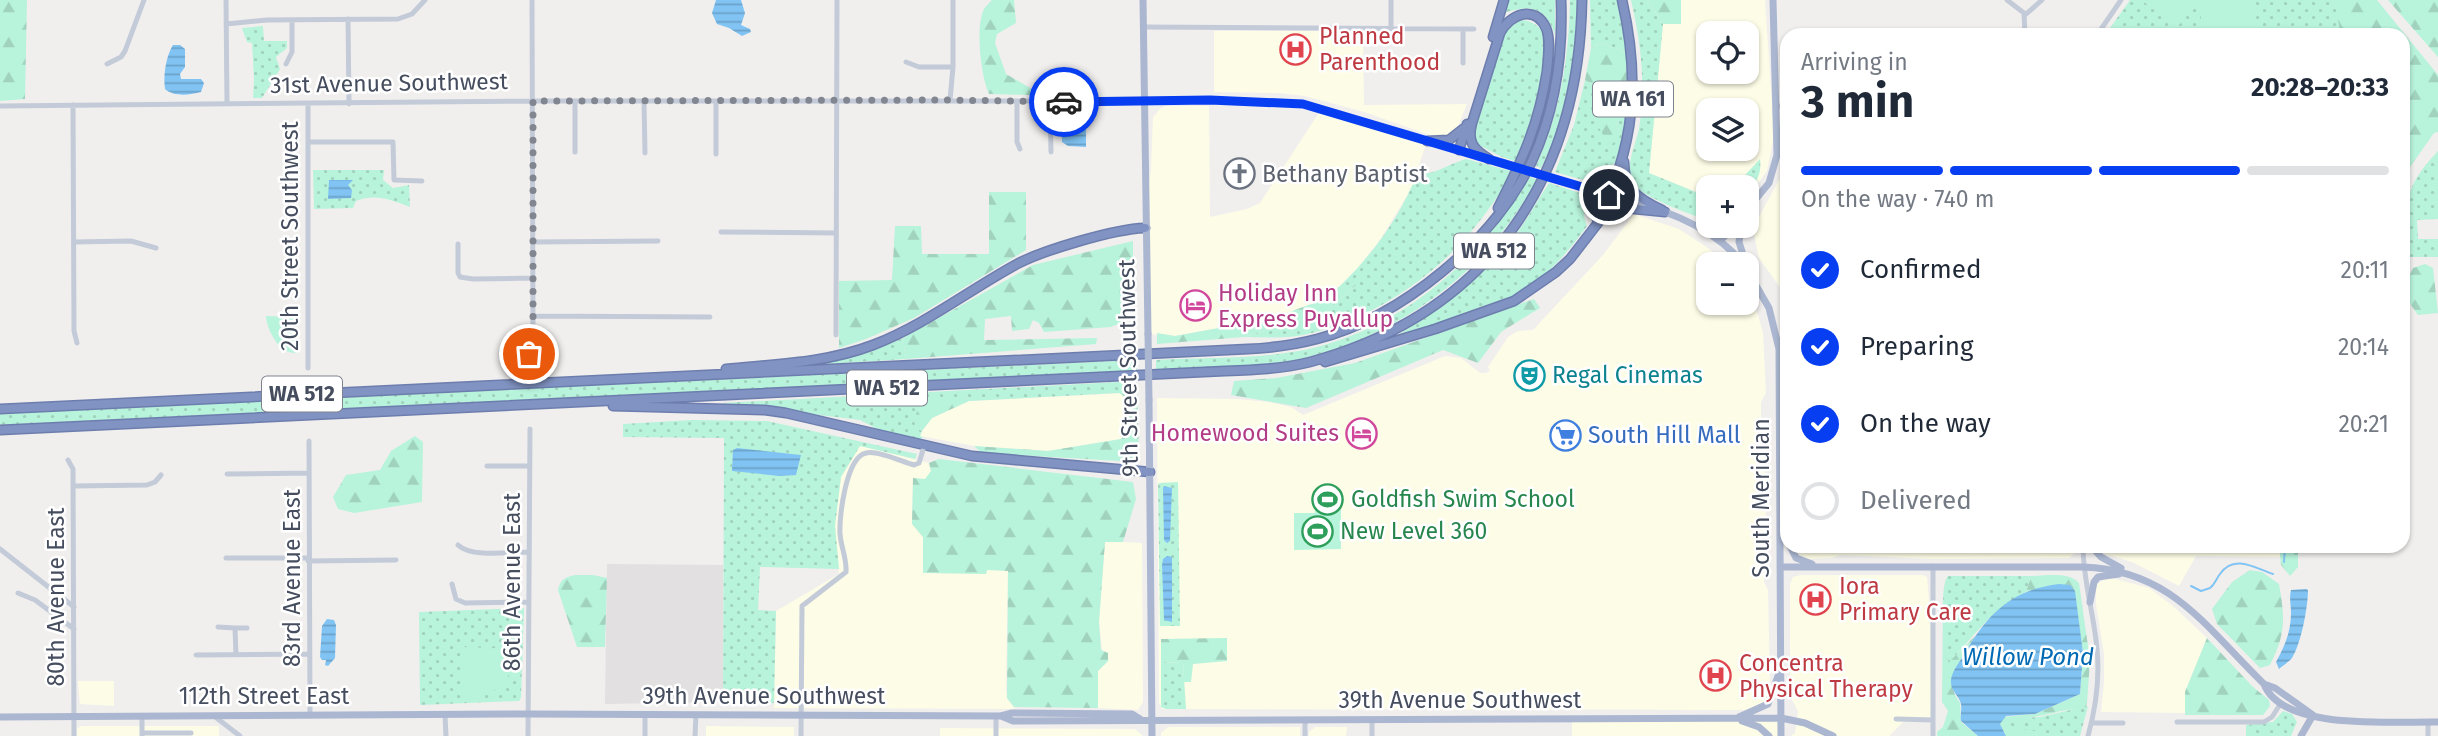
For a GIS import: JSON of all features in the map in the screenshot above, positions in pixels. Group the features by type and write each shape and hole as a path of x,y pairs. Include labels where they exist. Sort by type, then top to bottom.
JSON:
{"highway":[{"path":"1458,150 1504,0"},
{"name":"WA 512","path":"0,409 1248,349 1318,339 1351,327 1418,291 1450,265 1490,223 1522,180 1543,131 1559,64 1562,0"},
{"name":"WA 512","path":"0,430 1256,369 1308,362 1357,346 1426,310 1459,285 1497,249 1520,219 1541,184 1563,131 1579,60 1582,0"},
{"name":"WA 161","path":"1609,195 1625,149 1632,110 1631,42 1622,0"},
{"path":"1489,159 1471,144 1469,134 1472,123 1506,21 1512,17 1530,15 1543,23 1547,33 1545,79 1526,152 1490,223"},
{"path":"1427,141 1443,142 1455,137 1471,114"},
{"path":"1625,149 1624,175 1628,187 1644,202 1665,212"},
{"path":"1587,237 1609,195"},
{"path":"1256,369 1298,368 1336,359 1495,309 1541,284 1570,258 1605,215 1617,209 1665,212"},
{"path":"604,379 816,360 842,355 874,345 911,327 1031,258 1087,240 1145,228"},
{"path":"519,405 691,406 765,410 972,456 1150,472"}],"main road":[{"name":"9th Street Southwest","path":"1143,0 1152,736"},
{"path":"1759,196 1772,175 1778,136 1773,0"},
{"name":"31st Avenue Southwest","path":"1458,150 1665,212 1686,220 1720,241"},
{"path":"1686,220 1696,222"},
{"path":"1720,241 1723,238"},
{"name":"South Meridian","path":"1720,241 1731,252"},
{"name":"South Meridian","path":"1759,287 1772,316 1780,375"},
{"name":"South Meridian","path":"1780,467 1781,736"},
{"path":"1792,553 1798,560 1822,567"},
{"path":"2097,553 2156,584 2183,602 2264,684 2313,715"},
{"path":"1780,567 2083,567 2137,575"},
{"path":"2090,602 2094,582 2101,575 2137,575"},
{"path":"1734,719 1768,704 1781,665"},
{"path":"2264,684 2268,694 2300,713 2346,721 2438,722"},
{"name":"39th Avenue Southwest","path":"528,714 998,716 1013,720 1781,718 1805,723 1833,736"},
{"name":"112th Street East","path":"0,717 528,714"},
{"path":"2301,736 2313,715"},
{"path":"1734,719 1759,727 1769,736"}],"street":[{"path":"107,64 121,57 125,51 144,0"},
{"path":"226,0 227,104"},
{"path":"226,24 398,19 416,10 425,0"},
{"path":"527,357 531,346 533,316 532,0"},
{"path":"836,335 837,0"},
{"path":"950,100 953,0"},
{"path":"1391,0 1391,29"},
{"path":"2007,0 2020,8 2025,15 2025,28"},
{"path":"2025,15 2042,0"},
{"path":"2101,28 2121,0"},
{"path":"348,19 349,104"},
{"path":"286,64 292,52 292,20"},
{"path":"1143,27 1474,29"},
{"path":"1463,29 1463,63"},
{"path":"906,62 919,67 953,67"},
{"name":"31st Avenue Southwest","path":"0,106 533,101 1272,101 1303,104 1458,150"},
{"path":"644,101 645,153"},
{"path":"716,101 716,153"},
{"path":"575,102 575,152"},
{"path":"1017,102 1017,142 1020,149"},
{"path":"1051,130 1055,115 1060,110 1087,102"},
{"path":"1050,103 1051,152"},
{"name":"20th Street Southwest","path":"308,104 308,368"},
{"path":"73,105 74,331 77,343"},
{"path":"1778,136 1780,131"},
{"path":"308,142 393,142 394,180 422,181"},
{"path":"721,232 836,233"},
{"path":"533,242 658,241"},
{"path":"74,242 131,242 156,248"},
{"path":"458,244 460,277 533,278"},
{"path":"533,316 710,317"},
{"name":"86th Avenue East","path":"528,736 530,429"},
{"name":"83rd Avenue East","path":"309,440 310,715"},
{"path":"801,736 802,606 846,572 840,528 849,476 860,456 866,453 875,453 914,465 919,463 924,447"},
{"name":"80th Avenue East","path":"68,460 73,469 74,486 74,736"},
{"path":"487,466 530,466"},
{"path":"227,474 309,473"},
{"path":"74,486 147,485 155,482 161,475"},
{"path":"458,545 464,551 474,552 529,552"},
{"path":"0,550 74,607"},
{"path":"2083,553 2099,674 2088,736"},
{"path":"226,558 396,560"},
{"path":"1933,566 1933,736"},
{"path":"452,584 456,598 465,603 529,602"},
{"path":"18,593 36,600 74,629"},
{"path":"218,627 247,628"},
{"path":"234,628 236,654"},
{"path":"195,655 310,654"},
{"path":"2177,722 2264,722 2272,717 2281,703"},
{"path":"445,715 446,736"},
{"path":"645,715 645,736"},
{"path":"695,736 696,715"},
{"path":"142,716 142,735 191,733"},
{"path":"214,716 240,736"},
{"path":"996,736 998,716"},
{"path":"1305,719 1305,736"},
{"path":"1372,719 1372,736"},
{"path":"1896,719 1933,720"},
{"path":"2428,722 2428,736"},
{"path":"2092,723 2123,723"}],"shaded area":[{"path":"1681,0 1765,0 1774,135 1767,171 1759,182 1759,175 1696,175 1696,192 1649,173 1663,24 1681,23"},
{"path":"1214,31 1363,31 1364,105 1467,104 1456,131 1447,137 1438,138 1364,112 1305,96 1214,92"},
{"path":"1166,106 1209,106 1210,217 1247,209 1260,203 1322,108 1427,141 1411,189 1382,237 1340,286 1317,302 1273,318 1175,336 1148,334 1145,214 1151,169 1153,117"},
{"path":"1780,179 1780,288 1759,258 1755,238 1759,238 1759,217"},
{"path":"1634,214 1679,229 1713,252 1696,252 1696,315 1758,315 1763,333 1766,393 1761,402 1761,422 1765,426 1766,547 1763,553 1764,582 1768,590 1770,691 1763,703 1745,710 1162,709 1159,703 1157,398 1269,402 1291,407 1303,415 1445,356 1461,358 1480,373 1486,373 1490,371 1488,367 1508,337 1518,331 1533,330 1603,255"},
{"path":"1120,393 1125,397 1125,434 1121,439 1048,451 974,446 920,436 932,418 969,401"},
{"path":"860,445 929,463 929,476 925,479 913,479 912,524 923,537 923,572 986,573 987,570 1008,570 1006,690 1007,698 1015,709 774,708 776,611 839,574 834,526 841,477"},
{"path":"1105,541 1142,543 1143,702 1138,710 1098,708 1098,671 1108,661 1108,653 1102,650 1099,622"},
{"path":"1798,553 2075,553 2069,558 1932,559 1840,555 1808,559"},
{"path":"2282,553 2282,557 2196,556 2179,586 2132,562 2105,554"},
{"path":"607,564 723,565 723,702 605,704"},
{"path":"1793,577 1927,577 1931,722 1903,722 1889,736 1791,736 1795,733 1798,711 1790,696 1790,584"},
{"path":"2108,577 2149,588 2207,638 2185,692 2185,713 2101,712 2104,654 2096,604 2096,585"},
{"path":"78,681 114,681 114,706 80,704"},
{"path":"1781,718 1781,736 1572,736 1572,719"},
{"path":"81,726 219,726 219,736 77,736 77,729"},
{"path":"706,726 794,727 794,736 706,736"},
{"path":"1168,727 1300,727 1300,736 1161,736"},
{"path":"1315,727 1347,727 1346,736 1309,736 1309,732"},
{"path":"940,728 1135,729 1143,736 940,736"}],"green space":[{"path":"0,0 27,0 25,99 0,101"},
{"path":"992,0 1014,0 1016,23 997,34 995,43 1006,74 1032,89 1032,95 989,94 982,64 980,27 984,9"},
{"path":"1509,0 1555,0 1555,35 1547,18 1536,10 1522,9 1504,13"},
{"path":"1570,0 1578,0 1570,87 1558,128 1541,168 1536,166 1562,85"},
{"path":"1590,0 1618,0 1628,53 1600,43 1591,48"},
{"path":"1631,0 1647,0 1663,24 1649,173 1696,192 1696,216 1648,195 1635,186 1632,180 1630,165 1641,113 1642,80"},
{"path":"1647,0 1681,0 1681,24 1663,24"},
{"path":"2130,0 2347,0 2362,28 2110,28"},
{"path":"2141,0 2249,0 2255,28 2201,28 2202,6 2193,5 2180,24 2176,25"},
{"path":"2334,0 2377,0 2400,28 2340,28"},
{"path":"2388,0 2438,0 2438,57"},
{"path":"1522,20 1541,30 1545,41 1545,56 1539,95 1518,162 1475,143 1472,136 1505,34 1513,22"},
{"path":"263,26 264,41 287,41 287,48 276,57 280,69 262,98 253,98 252,43 247,42 242,28"},
{"path":"2410,41 2438,75 2438,132 2434,133 2410,167"},
{"path":"1600,43 1628,53 1630,99 1619,111 1617,119 1620,136 1610,146 1594,120 1597,87 1585,80 1591,48"},
{"path":"1585,80 1597,87 1594,120 1620,136 1618,114 1630,99 1620,153 1615,163 1595,178 1583,180 1555,172 1574,125"},
{"path":"2438,151 2438,219 2417,220 2418,239 2438,239 2438,257 2410,257 2410,194"},
{"path":"1466,159 1514,172 1470,233 1436,267 1397,296 1331,328 1292,337 1244,337 1325,313 1355,286 1340,286 1364,261 1384,234 1417,174 1436,171"},
{"path":"1760,159 1759,175 1745,175 1759,161"},
{"path":"313,170 384,170 383,180 393,188 409,185 410,207 390,200 370,198 356,201 353,208 314,209"},
{"path":"1530,177 1538,180 1492,245 1449,286 1400,320 1347,345 1290,361 1241,367 1156,370 1156,360 1258,356 1317,347 1382,322 1412,304 1465,260 1511,206"},
{"path":"1549,183 1589,196 1584,216 1587,226 1555,265 1531,285 1501,302 1393,338 1441,306 1484,270 1515,235"},
{"path":"989,192 1026,192 1026,250 914,318 839,348 839,281 892,280 895,226 921,226 922,254 989,254"},
{"path":"1133,241 1133,318 1111,327 1044,332 1039,323 1033,320 1029,329 1012,331 1011,316 985,319 984,340 1097,338 1096,344 906,359 903,338 1033,265"},
{"path":"2425,264 2433,268 2438,313 2418,315 2410,303 2410,275 2413,268"},
{"path":"1356,285 1325,313 1244,337 1157,344 1157,333 1175,336 1273,318 1317,302 1340,286"},
{"path":"1534,299 1540,308 1501,332 1478,363 1443,350 1306,408 1231,395 1234,381 1276,378 1355,363"},
{"path":"266,316 297,317 297,353 291,353 280,346 269,328"},
{"path":"903,338 906,359 811,365 876,349"},
{"path":"1137,360 1137,371 0,425 0,413"},
{"path":"1137,381 1139,459 1128,462 1120,461 1121,439 1125,433 1125,397 1119,393 969,401 964,397 915,426 922,431 920,436 923,437 919,440 883,432 860,420 722,403"},
{"path":"964,397 969,401 932,418 922,431 915,427 915,417 923,405 938,399"},
{"path":"692,420 767,421 917,454 915,459 860,446 841,477 835,526 839,569 760,567 758,610 776,611 774,703 723,702 724,438 623,437 623,424"},
{"path":"415,436 423,442 422,502 354,513 338,509 333,497 346,475 380,470 391,451"},
{"path":"1121,439 1120,461 982,453 974,446 1048,451"},
{"path":"939,459 1133,482 1136,499 1123,542 1105,542 1099,622 1101,650 1108,653 1108,661 1098,671 1098,708 1014,707 1007,698 1008,571 987,570 986,574 923,573 923,537 912,524 913,478 925,479 931,471 929,463"},
{"path":"1178,482 1180,626 1160,626 1158,485"},
{"name":"New Level 360","path":"1315,489 1341,489 1341,549 1294,550 1294,513 1315,513"},
{"path":"2280,553 2298,553 2298,567 2290,576 2281,565"},
{"path":"2250,570 2262,572 2279,584 2282,607 2283,626 2279,644 2270,665 2260,668 2217,624 2212,609 2232,582"},
{"path":"575,575 607,578 605,647 577,647 558,590 560,583"},
{"path":"1948,576 2028,576 2030,580 2026,592 1993,615 1948,664 1943,592"},
{"path":"2028,576 2062,576 2075,579 2079,583 2090,660 2087,703 2083,708 2009,720 2009,727 2040,732 2039,736 2006,736 2000,724 2004,717 2035,714 2080,694 2083,653 2074,589 2048,586 2026,592 2030,580"},
{"path":"1943,598 1948,663 1975,636 1955,670 1951,683 1960,703 1961,722 1978,736 1937,736 1948,711 1942,702"},
{"path":"524,608 519,701 420,705 419,612"},
{"path":"1227,638 1227,661 1193,664 1191,682 1184,682 1183,663 1161,662 1161,639"},
{"path":"2207,638 2252,686 2269,700 2270,706 2263,715 2185,715 2185,692"},
{"path":"464,647 517,649 511,670 500,686 482,696 461,699"},
{"path":"1161,662 1183,663 1186,709 1161,707"},
{"path":"2088,706 2080,736 2007,736 2007,719 2040,717"},
{"path":"2283,711 2292,714 2297,722 2291,736 2246,736 2246,725 2273,722"}],"water":[{"path":"716,0 741,0 745,13 741,25 751,32 742,36 717,24 712,13"},
{"path":"173,45 180,45 185,49 185,67 180,74 181,79 201,79 204,83 201,92 177,94 165,89 166,66"},
{"path":"1061,121 1086,121 1086,147 1068,146 1062,142"},
{"path":"329,180 353,180 348,185 352,190 351,198 328,199"},
{"path":"737,448 801,455 796,475 732,471 733,450"},
{"path":"1164,486 1172,488 1170,541 1167,543 1164,540"},
{"path":"1167,556 1172,557 1172,622 1164,620 1162,565"},
{"name":"Willow Pond","path":"2059,584 2070,585 2075,591 2083,653 2080,694 2035,714 2006,716 2000,724 2006,736 1978,736 1961,721 1961,704 1951,684 1954,670 1981,628 2002,607 2027,592"},
{"path":"2306,589 2307,606 2298,644 2292,658 2279,669 2276,662 2290,626 2291,590"},
{"path":"327,619 334,620 336,625 335,658 328,666 325,665 326,660 320,657 322,626"}],"waterway":[{"path":"2284,562 2285,553"},
{"path":"2191,586 2201,591 2210,588 2232,564 2246,564 2273,574"}],"way so far":[{"path":"529,354 533,333 533,101 1064,102"}],"place":[{"name":"Planned Parenthood","path":"1296,49"},
{"name":"Bethany Baptist","path":"1239,174"},
{"name":"Holiday Inn Express Puyallup","path":"1195,306"},
{"name":"Regal Cinemas","path":"1529,375"},
{"name":"Homewood Suites","path":"1362,433"},
{"name":"South Hill Mall","path":"1565,435"},
{"name":"Goldfish Swim School","path":"1328,499"},
{"name":"New Level 360","path":"1317,531"},
{"name":"Iora Primary Care","path":"1816,599"},
{"name":"Concentra Physical Therapy","path":"1716,676"}],"route":[{"path":"1064,102 1210,100 1303,104 1609,195"}]}
